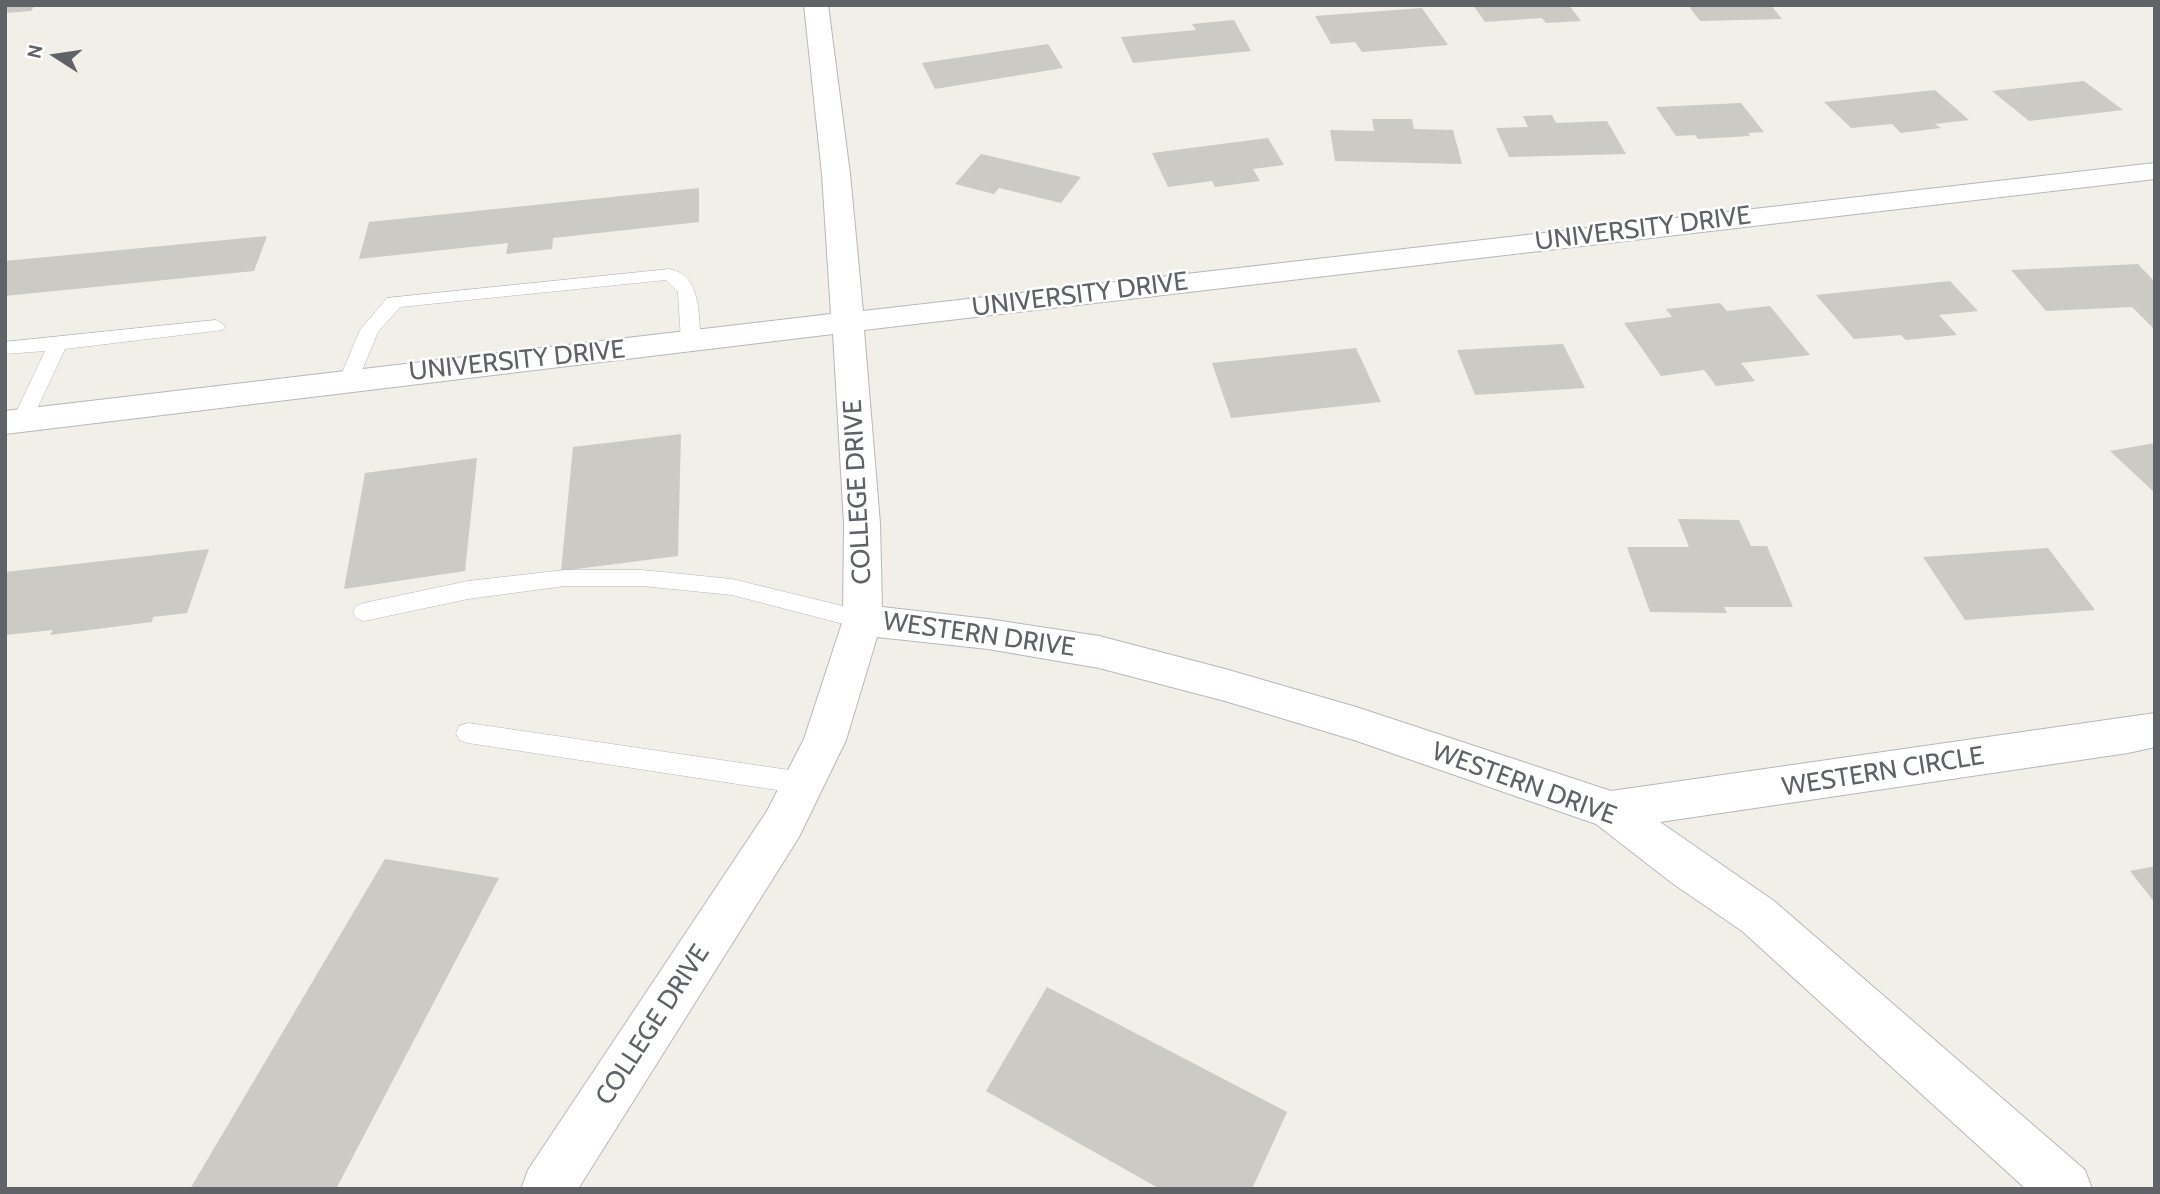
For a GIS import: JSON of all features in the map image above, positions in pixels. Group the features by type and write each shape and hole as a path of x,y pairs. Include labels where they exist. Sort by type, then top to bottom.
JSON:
{"street":[{"name":"COLLEGE DRIVE","path":"547,1189 783,824 825,740 863,620 862,524 848,324 836,174 817,5"},
{"name":"UNIVERSITY DRIVE","path":"14,423 349,380 2155,171"},
{"name":"WESTERN DRIVE","path":"863,620 988,634 1112,655 1356,724 1611,810 1688,869 1758,916 2066,1189"},
{"name":"WESTERN CIRCLE","path":"1611,810 1757,792 2155,730"}],"lane":[{"path":"349,380 369,330 394,302 670,274 687,291 691,341"},
{"path":"5,348 216,326"},
{"path":"14,423 58,344"},
{"path":"364,612 468,590 565,578 642,578 732,587 863,620"},
{"path":"468,733 803,783"}],"building":[{"path":"5,5 35,5 31,11 5,13"},
{"path":"1473,5 1569,5 1581,21 1546,23 1542,18 1485,22"},
{"path":"1688,5 1771,5 1782,19 1700,21"},
{"path":"1422,8 1448,45 1362,52 1355,42 1331,44 1315,16"},
{"path":"1234,20 1251,51 1133,63 1121,37 1196,30 1192,24"},
{"path":"1048,44 1063,68 935,89 922,63"},
{"path":"2084,81 2123,110 2029,121 1992,91"},
{"path":"1935,90 1969,120 1935,124 1941,128 1901,133 1892,124 1851,128 1824,102"},
{"path":"1741,103 1764,132 1748,133 1750,136 1698,139 1695,135 1676,136 1656,107"},
{"path":"1552,115 1556,123 1607,121 1626,154 1509,157 1496,128 1528,127 1523,116"},
{"path":"1372,119 1412,119 1414,129 1453,130 1462,164 1335,161 1330,130 1374,131"},
{"path":"1268,138 1284,165 1253,169 1260,181 1215,187 1212,181 1168,187 1152,153"},
{"path":"981,154 1081,177 1061,203 999,188 994,194 955,184"},
{"path":"699,188 699,222 553,238 552,249 506,254 508,243 359,259 369,222"},
{"path":"267,236 254,271 5,296 5,261"},
{"path":"2138,264 2155,282 2155,330 2132,307 2046,311 2011,270"},
{"path":"1950,281 1978,311 1939,315 1957,335 1906,340 1901,335 1854,339 1816,295"},
{"path":"1720,303 1727,311 1770,306 1810,355 1741,363 1755,381 1716,386 1704,370 1661,376 1624,323 1672,317 1666,309"},
{"path":"1563,344 1585,388 1475,395 1457,350"},
{"path":"1356,348 1381,402 1231,418 1212,363"},
{"path":"681,434 678,556 561,571 573,447"},
{"path":"2155,443 2155,493 2110,451"},
{"path":"477,458 465,571 344,589 365,473"},
{"path":"1678,519 1739,520 1751,546 1767,546 1793,607 1724,607 1727,613 1650,612 1627,547 1689,547"},
{"path":"2048,548 2095,610 1965,620 1923,557"},
{"path":"209,549 187,613 153,617 152,622 50,635 53,630 5,635 5,572"},
{"path":"385,859 499,878 336,1189 190,1189"},
{"path":"2155,866 2155,903 2130,871"},
{"path":"1047,987 1287,1112 1252,1189 1160,1189 986,1091"}]}
